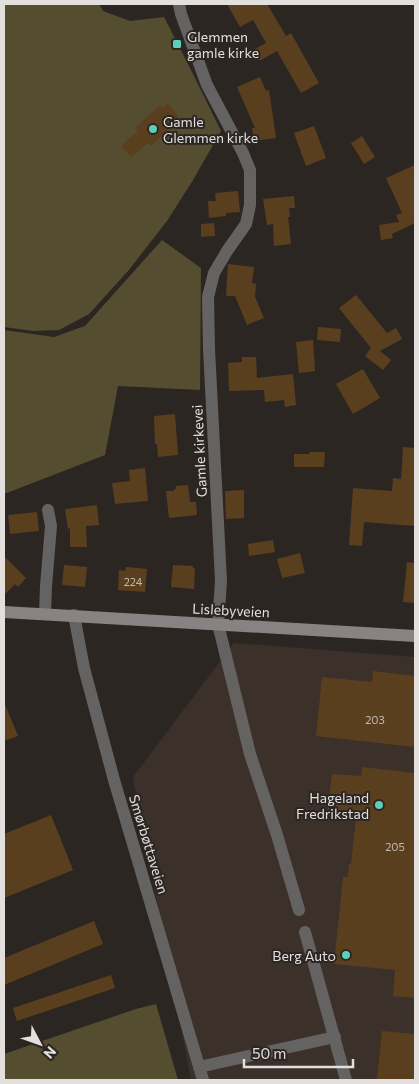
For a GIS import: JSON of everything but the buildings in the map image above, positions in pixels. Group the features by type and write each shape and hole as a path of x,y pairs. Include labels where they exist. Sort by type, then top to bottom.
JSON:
{"street":[{"name":"Gamle kirkevei","path":"179,4 207,85 250,170 250,205 246,224 227,250 214,273 208,297 221,581 218,624 250,754 299,910"},
{"path":"45,614 52,526 48,510"},
{"name":"Lislebyveien","path":"4,612 415,636"},
{"name":"Smørbøttaveien","path":"74,615 84,668 114,780 203,1080"},
{"path":"305,932 346,1080"},
{"path":"199,1067 334,1037"}],"shaded area":[{"path":"4,4 99,4 103,11 130,21 164,17 221,131 167,221 128,271 89,314 59,330 33,331 4,327"},
{"path":"162,240 201,268 200,390 118,386 105,455 4,494 4,330 54,337 85,326"},
{"path":"234,643 415,657 415,1080 191,1080 133,777"},
{"path":"156,1004 178,1080 4,1080 4,1054"}],"place":[{"name":"Glemmen gamle kirke","path":"177,44"},
{"name":"Gamle Glemmen kirke","path":"153,129"},
{"name":"Hageland Fredrikstad","path":"379,805"},
{"name":"Berg Auto","path":"346,955"}]}
